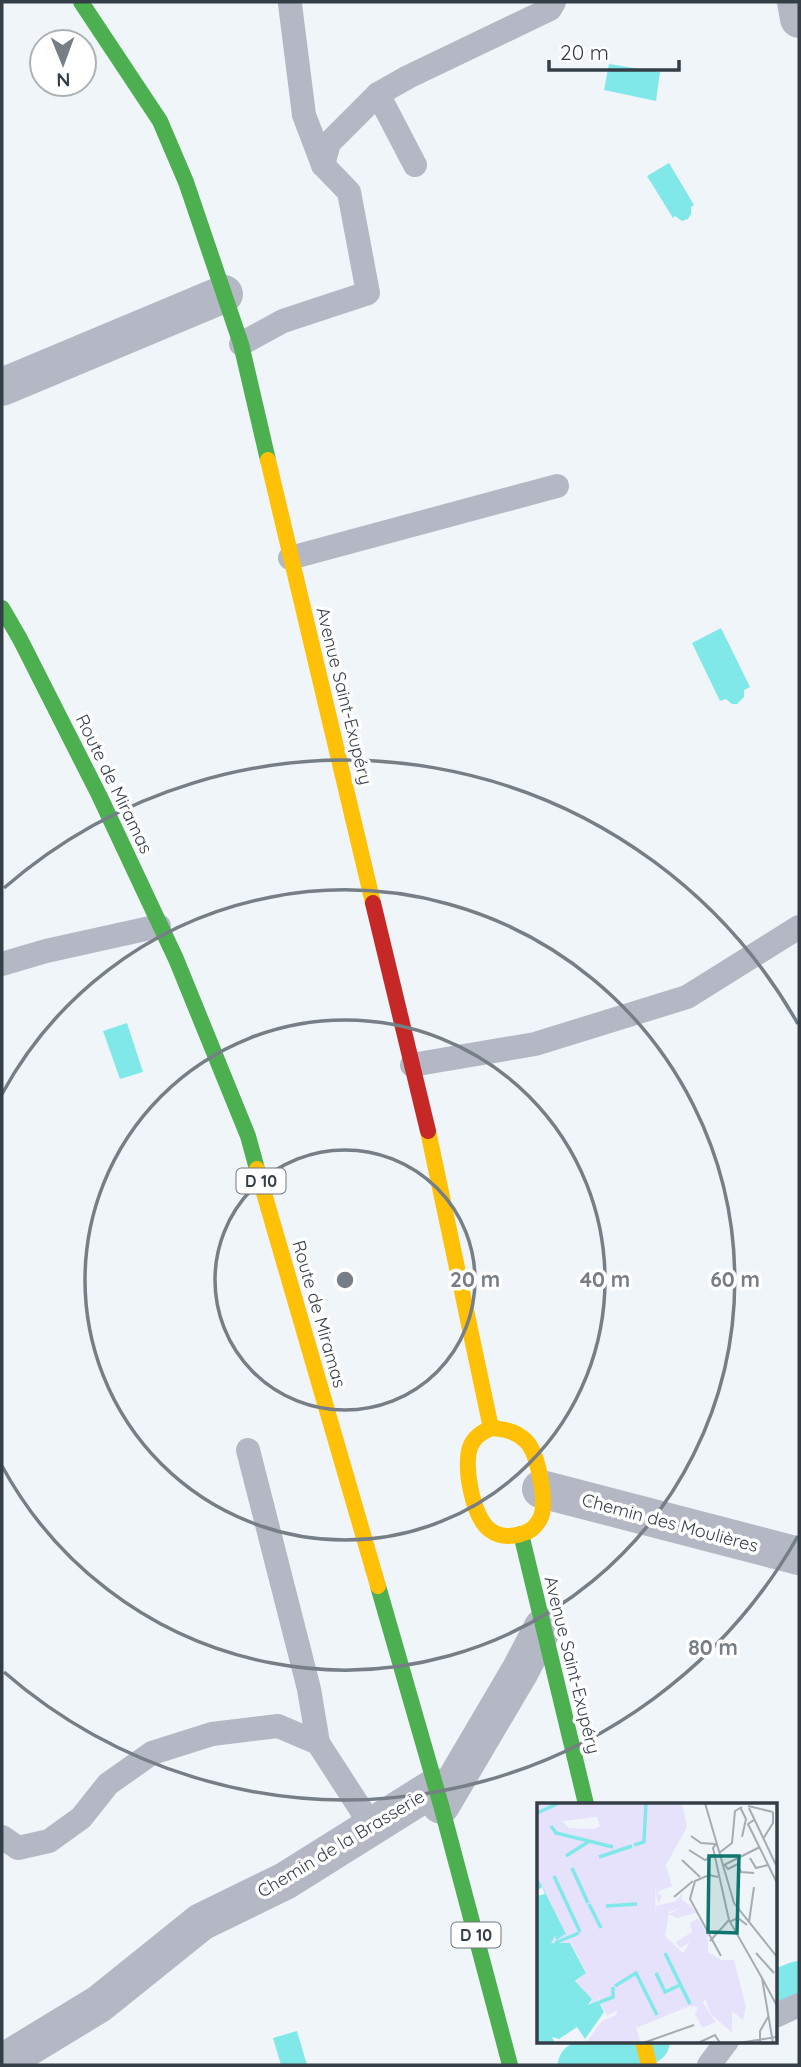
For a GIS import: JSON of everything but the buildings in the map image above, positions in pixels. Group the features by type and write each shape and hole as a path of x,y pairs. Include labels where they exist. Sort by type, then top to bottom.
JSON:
{"street":[{"name":"Avenue Saint-Exupéry","path":"81,2 160,121 186,181 241,344 436,1163 491,1428"},
{"path":"796,2 799,19"},
{"path":"2,387 224,294"},
{"name":"Route de Miramas","path":"2,608 99,794 176,959 248,1136 438,1796 510,2065"},
{"path":"491,1428 516,1433 534,1453 541,1489 544,1505 536,1525 521,1534 507,1536 489,1530 477,1514 466,1463 472,1443 480,1434 491,1428"},
{"name":"Chemin des Moulières","path":"541,1489 799,1556"},
{"name":"Avenue Saint-Exupéry","path":"521,1534 586,1803"},
{"path":"438,1796 520,1671 543,1627"},
{"name":"Chemin de la Brasserie","path":"2,2063 99,2004 201,1922 285,1881 373,1828 438,1796"},
{"path":"643,2042 649,2065"}],"lane":[{"path":"323,165 329,143 378,94 550,9 554,2"},
{"path":"241,344 283,321 368,293 349,192 323,165 304,114 290,4"},
{"path":"378,94 415,165"},
{"path":"290,558 556,485"},
{"path":"2,964 46,951 159,926"},
{"path":"412,1065 535,1044 687,996 799,927"},
{"path":"248,1450 309,1689 318,1743 373,1828"},
{"path":"2,1837 18,1848 49,1841 81,1818 108,1784 152,1753 212,1734 278,1726 318,1743"},
{"path":"776,2016 799,2005"},
{"path":"709,2065 726,2042"}],"water":[{"path":"609,64 660,72 656,101 604,90"},
{"path":"669,163 694,205 688,219 682,221 675,216 673,218 647,176"},
{"path":"721,628 750,687 744,690 744,697 737,704 726,699 720,701 692,643"},
{"path":"127,1023 143,1072 120,1079 103,1031"},
{"path":"297,2031 307,2065 281,2065 273,2038"}],"waterway":[{"path":"776,1993 799,1984"},
{"path":"581,2065 644,2042"}],"traffic: fast":[{"path":"81,2 160,121 186,182 241,344 268,460"},
{"path":"2,608 99,795 176,959 248,1136 257,1169"},
{"path":"521,1534 586,1803"},
{"path":"378,1586 441,1805 510,2065"}],"traffic: slow":[{"path":"268,460 373,903"},
{"path":"428,1131 491,1428"},
{"path":"257,1169 378,1586"},
{"path":"491,1428 510,1431 526,1441 538,1466 543,1500 541,1517 530,1530 517,1535 501,1535 490,1530 484,1524 474,1503 468,1465 471,1445 491,1428"},
{"path":"643,2042 649,2065"}],"traffic: jam":[{"path":"373,903 428,1131"}]}
